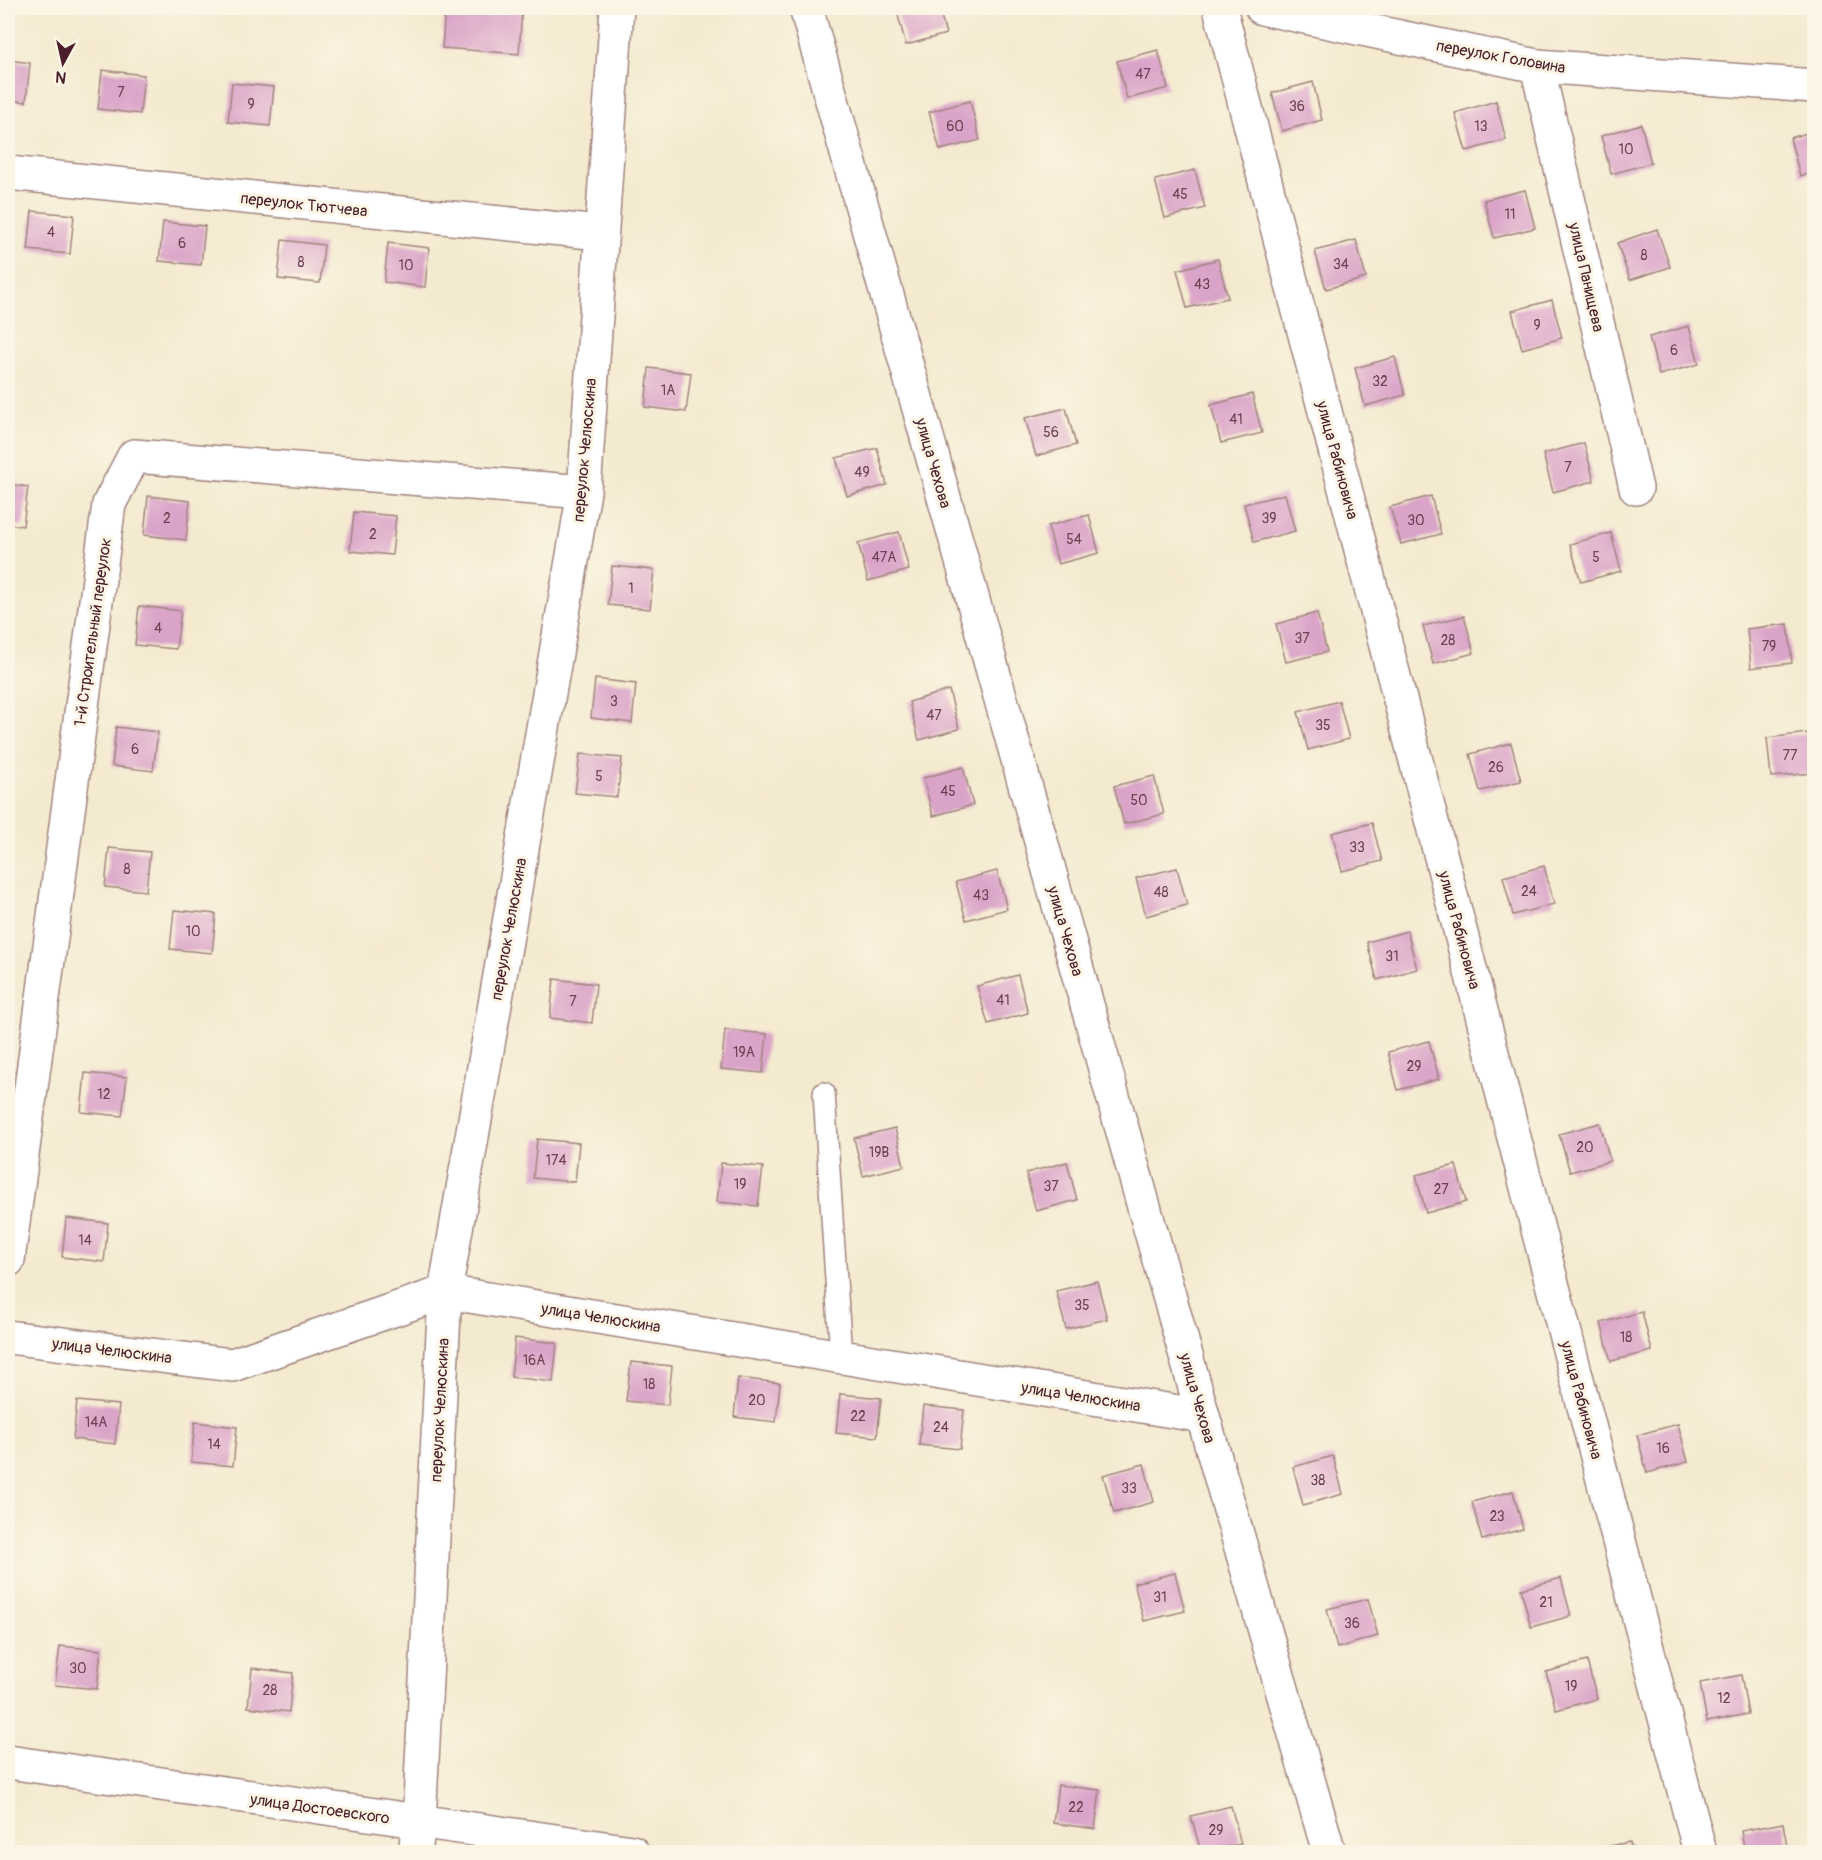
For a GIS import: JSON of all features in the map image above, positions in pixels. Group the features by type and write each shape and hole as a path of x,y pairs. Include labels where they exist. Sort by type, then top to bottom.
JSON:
{"street":[{"name":"переулок Челюскина","path":"417,1838 445,1292 584,492 617,8"},
{"name":"улица Чехова","path":"806,8 1203,1416 1329,1852"},
{"name":"улица Рабиновича","path":"1220,8 1700,1852"},
{"name":"переулок Головина","path":"1262,8 1326,14 1537,66 1815,86"},
{"name":"улица Панищева","path":"1537,66 1636,488"},
{"name":"переулок Тютчева","path":"8,173 600,233"},
{"name":"1-й Строительный переулок","path":"8,1260 109,504 134,456 584,492"},
{"name":"улица Челюскина","path":"8,1337 232,1365 445,1292 1203,1416"},
{"name":"улица Достоевского","path":"8,1762 417,1838 632,1852"}],"lane":[{"path":"824,1093 842,1357"}],"building":[{"path":"445,8 522,8 519,54 442,48"},
{"path":"896,8 939,8 946,34 906,45"},
{"path":"1158,50 1168,88 1127,99 1117,61"},
{"path":"8,60 30,63 26,102 8,100"},
{"path":"102,70 144,75 140,114 98,109"},
{"path":"1313,82 1322,120 1282,131 1272,93"},
{"path":"232,83 274,87 270,126 228,122"},
{"path":"970,101 980,140 940,150 929,112"},
{"path":"1496,101 1506,140 1466,151 1455,113"},
{"path":"1641,124 1651,163 1611,174 1601,136"},
{"path":"1814,131 1814,172 1800,176 1790,138"},
{"path":"1195,170 1205,208 1165,218 1155,180"},
{"path":"1525,190 1535,228 1494,238 1484,200"},
{"path":"32,211 74,215 70,254 28,250"},
{"path":"163,222 205,226 201,265 159,261"},
{"path":"1657,229 1670,267 1630,280 1617,243"},
{"path":"282,240 324,245 320,283 278,279"},
{"path":"1356,240 1366,278 1326,289 1315,251"},
{"path":"388,243 429,248 425,287 384,282"},
{"path":"1218,259 1228,298 1187,308 1177,270"},
{"path":"1552,300 1562,338 1522,349 1512,311"},
{"path":"1689,326 1699,364 1659,375 1649,337"},
{"path":"1395,357 1405,395 1365,406 1355,368"},
{"path":"649,368 691,373 686,412 645,407"},
{"path":"1252,394 1262,433 1221,443 1211,405"},
{"path":"1066,408 1076,445 1036,456 1025,418"},
{"path":"1584,443 1594,481 1553,492 1543,454"},
{"path":"877,448 887,485 847,496 836,458"},
{"path":"8,484 28,487 23,526 8,524"},
{"path":"1285,494 1295,531 1254,542 1244,504"},
{"path":"148,496 190,501 186,540 144,535"},
{"path":"1431,496 1441,534 1401,544 1390,507"},
{"path":"354,512 396,516 392,555 350,551"},
{"path":"1089,515 1099,553 1058,564 1048,526"},
{"path":"899,532 909,570 868,581 858,543"},
{"path":"1611,533 1621,571 1581,582 1570,544"},
{"path":"612,566 654,570 650,609 608,605"},
{"path":"139,606 181,611 176,649 135,645"},
{"path":"1317,613 1327,652 1286,662 1276,624"},
{"path":"1464,616 1474,653 1433,664 1423,626"},
{"path":"1788,624 1792,663 1751,668 1747,629"},
{"path":"595,679 636,684 632,723 591,718"},
{"path":"949,690 959,729 919,740 909,702"},
{"path":"1339,701 1349,739 1308,750 1298,712"},
{"path":"116,727 158,732 153,771 112,766"},
{"path":"1808,733 1813,773 1771,777 1767,738"},
{"path":"1511,743 1521,781 1480,791 1470,754"},
{"path":"580,754 622,758 617,797 575,793"},
{"path":"963,767 973,805 933,816 923,778"},
{"path":"1154,776 1164,814 1124,824 1114,786"},
{"path":"1372,823 1382,861 1342,871 1332,833"},
{"path":"109,848 150,852 146,891 105,887"},
{"path":"1544,866 1554,904 1513,915 1503,877"},
{"path":"1177,868 1187,905 1146,916 1136,878"},
{"path":"997,871 1007,909 966,920 956,882"},
{"path":"174,910 216,914 212,953 170,949"},
{"path":"1407,931 1417,969 1377,980 1367,942"},
{"path":"1018,975 1028,1013 988,1024 977,986"},
{"path":"554,979 596,984 592,1023 550,1018"},
{"path":"725,1030 767,1034 763,1073 721,1069"},
{"path":"1429,1041 1439,1079 1398,1090 1388,1052"},
{"path":"85,1073 127,1077 122,1116 81,1112"},
{"path":"1600,1123 1610,1161 1570,1172 1559,1134"},
{"path":"895,1128 904,1166 863,1176 854,1138"},
{"path":"537,1139 579,1143 575,1182 533,1178"},
{"path":"1067,1162 1077,1200 1036,1211 1026,1173"},
{"path":"721,1163 763,1167 758,1206 717,1202"},
{"path":"1456,1165 1466,1202 1426,1213 1416,1175"},
{"path":"66,1218 108,1223 104,1262 62,1257"},
{"path":"1097,1281 1107,1319 1066,1329 1056,1291"},
{"path":"1642,1312 1652,1351 1611,1361 1601,1323"},
{"path":"515,1338 557,1343 553,1382 511,1377"},
{"path":"631,1362 672,1366 668,1405 626,1401"},
{"path":"738,1378 780,1383 776,1422 734,1417"},
{"path":"840,1394 881,1398 877,1437 836,1433"},
{"path":"77,1401 119,1405 115,1444 73,1439"},
{"path":"923,1406 964,1410 960,1449 919,1445"},
{"path":"195,1422 237,1427 233,1466 191,1462"},
{"path":"1678,1424 1688,1462 1647,1473 1637,1435"},
{"path":"1333,1456 1343,1494 1303,1505 1293,1467"},
{"path":"1144,1464 1154,1502 1114,1513 1103,1475"},
{"path":"1513,1491 1523,1529 1482,1540 1472,1502"},
{"path":"1175,1573 1185,1611 1144,1621 1134,1583"},
{"path":"1561,1578 1571,1616 1531,1627 1521,1589"},
{"path":"1368,1599 1378,1636 1337,1648 1327,1609"},
{"path":"60,1646 101,1650 97,1689 55,1685"},
{"path":"1587,1661 1597,1699 1556,1710 1546,1672"},
{"path":"252,1668 293,1673 289,1712 248,1707"},
{"path":"1741,1675 1748,1714 1707,1722 1700,1683"},
{"path":"1058,1785 1100,1790 1095,1829 1053,1823"},
{"path":"1231,1806 1241,1844 1201,1852 1191,1816"},
{"path":"1783,1823 1788,1852 1745,1852 1741,1831"},
{"path":"1630,1842 1632,1852 1589,1852 1589,1850"}]}
